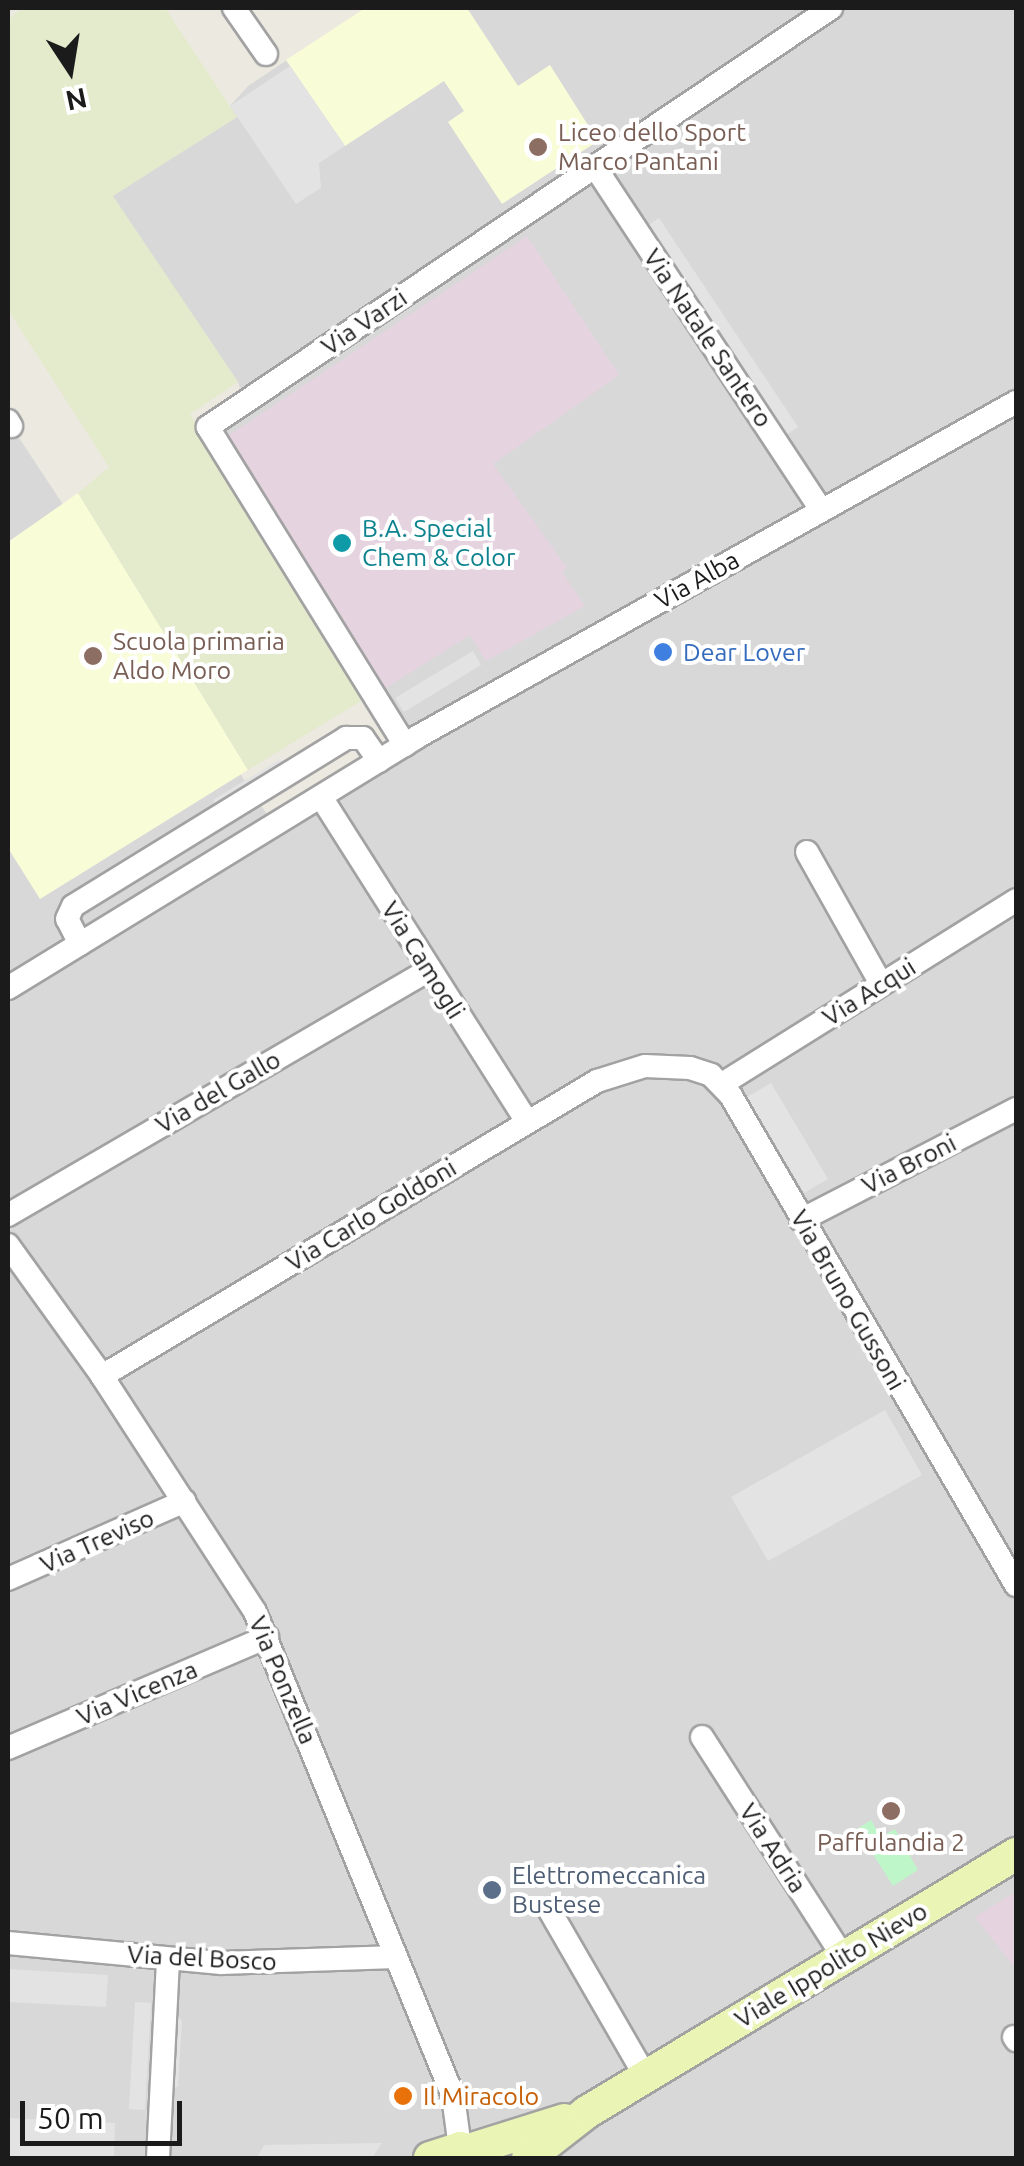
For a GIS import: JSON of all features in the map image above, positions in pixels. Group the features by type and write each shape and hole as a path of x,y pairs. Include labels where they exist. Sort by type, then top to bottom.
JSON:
{"main road":[{"name":"Viale Ippolito Nievo","path":"528,2158 587,2112 1016,1854"},
{"name":"Viale Ippolito Nievo","path":"461,2154 587,2112"}],"street":[{"path":"234,8 266,54"},
{"name":"Via Varzi","path":"405,745 208,426 830,8"},
{"name":"Via Natale Santero","path":"594,167 821,510"},
{"name":"Via Alba","path":"8,988 405,745 1016,402"},
{"path":"80,944 67,919 73,906 346,738 363,738 378,761"},
{"name":"Via Camogli","path":"321,797 527,1122"},
{"path":"806,852 882,984"},
{"name":"Via Acqui","path":"722,1084 1016,900"},
{"name":"Via del Gallo","path":"8,1215 429,970"},
{"name":"Via Carlo Goldoni","path":"102,1376 604,1078 645,1066 690,1068 722,1084"},
{"name":"Via Bruno Gussoni","path":"722,1084 1016,1585"},
{"name":"Via Broni","path":"801,1220 1016,1109"},
{"name":"Via Ponzella","path":"10,1254 102,1376 186,1501 267,1637 455,2102 461,2154"},
{"name":"Via Treviso","path":"8,1579 186,1501"},
{"name":"Via Vicenza","path":"8,1748 267,1637"},
{"name":"Via Adria","path":"702,1737 844,1958"},
{"path":"550,1911 646,2077"},
{"name":"Via del Bosco","path":"8,1943 168,1959 396,1957"},
{"path":"158,2158 168,1959"}],"shaded area":[{"path":"22,8 165,8 237,117 113,196 238,382 190,414 364,699 248,770 78,493 109,467 8,310 8,20"},
{"path":"365,8 1016,8 1016,2158 8,2158 8,421 274,825 404,746 208,427 244,402 238,382 112,196 237,117 230,106 248,86"},
{"path":"365,8 467,8 518,86 550,65 598,141 502,204 448,122 464,111 444,81 345,146 286,60"},
{"path":"290,66 345,146 319,163 321,188 296,204 230,106"},
{"path":"659,218 798,427 786,435 647,226"},
{"path":"527,236 619,375 493,464 567,568 562,572 585,606 486,661 470,635 381,691 225,438"},
{"name":"Scuola primaria Aldo Moro","path":"78,493 248,770 40,899 8,848 8,542"},
{"path":"473,651 481,665 404,712 395,698"},
{"path":"280,759 283,764 217,806 213,800"},
{"path":"771,1083 828,1179 804,1193 747,1097"},
{"path":"885,1410 922,1475 768,1561 731,1497"},
{"path":"871,1820 881,1837 895,1829 918,1870 893,1886 857,1829"},
{"path":"1012,1894 1016,1899 1016,1969 975,1917"},
{"path":"8,1969 108,1975 106,2007 8,2002"},
{"path":"135,2002 151,2003 145,2110 129,2109"},
{"path":"177,2014 182,2021 178,2086 172,2091"},
{"path":"8,2118 115,2123 114,2158 8,2158"},
{"path":"382,2143 372,2158 257,2158 264,2145"}],"place":[{"name":"Liceo dello Sport Marco Pantani","path":"538,147"},
{"name":"B.A. Special Chem & Color","path":"342,543"},
{"name":"Dear Lover","path":"663,652"},
{"name":"Scuola primaria Aldo Moro","path":"93,656"},
{"name":"Paffulandia 2","path":"891,1811"},
{"name":"Elettromeccanica Bustese","path":"492,1890"},
{"name":"Il Miracolo","path":"403,2096"}]}
